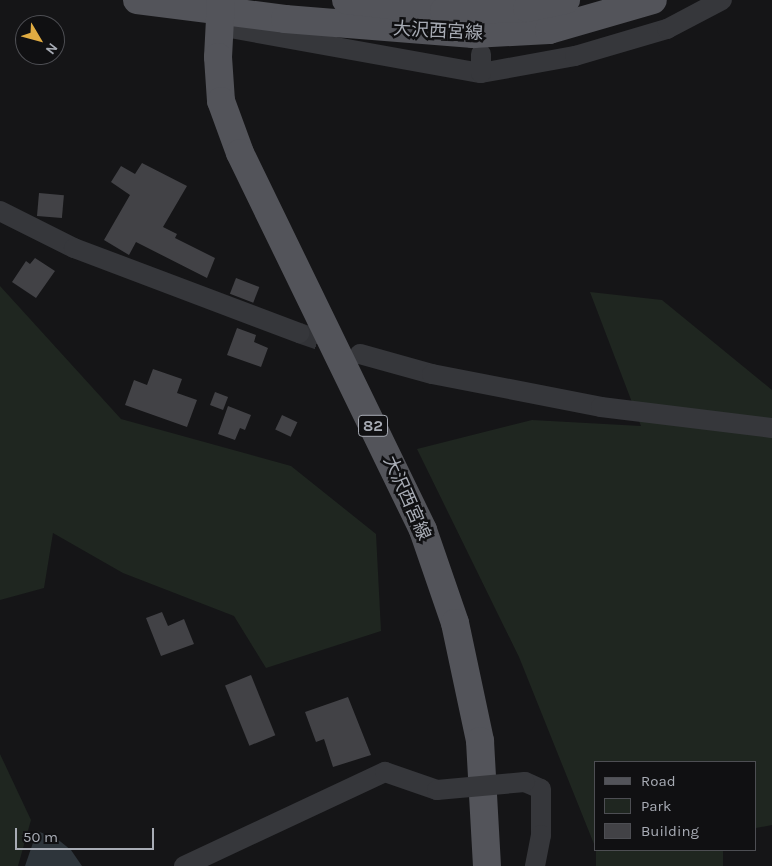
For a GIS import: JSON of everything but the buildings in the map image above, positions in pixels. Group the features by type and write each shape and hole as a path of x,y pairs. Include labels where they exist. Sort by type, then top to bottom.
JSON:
{"main road":[{"path":"137,0 220,12"},
{"name":"大沢西宮線","path":"346,0 444,11 527,8 566,0"},
{"name":"大沢西宮線","path":"487,866 480,741 455,623 423,530 240,153 221,101 220,12 473,34 549,30 617,5 653,0"}],"street":[{"path":"220,12 481,64 534,66 594,51 666,28 722,0"},
{"path":"0,211 74,248 299,333"},
{"path":"360,354 432,374 601,407 772,428"},
{"path":"184,866 385,772 437,790 525,782 541,789 540,835 535,866"}],"green space":[{"path":"0,286 121,419 291,466 376,534 381,631 266,668 234,616 123,573 53,533 44,588 0,600"},
{"path":"590,292 662,300 772,390 772,825 757,828 757,761 594,761 594,844 519,657 417,449 532,420 641,426"},
{"path":"0,754 31,820 18,866 0,866"},
{"path":"596,851 723,851 723,866 596,866"}],"shaded area":[{"path":"37,831 56,838 71,850 82,866 25,866"}],"tunnel":[{"path":"299,333 340,347"}]}
